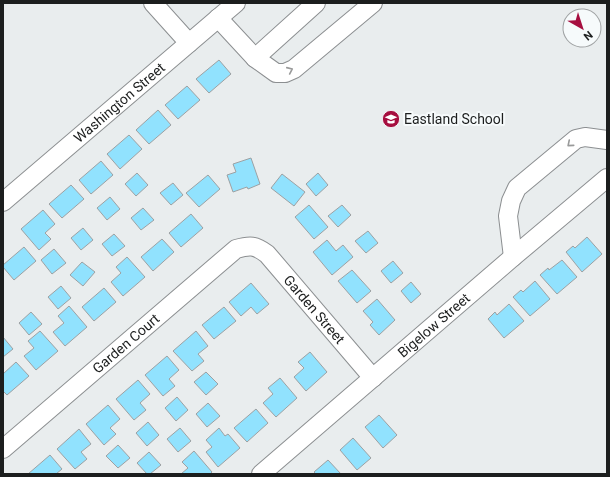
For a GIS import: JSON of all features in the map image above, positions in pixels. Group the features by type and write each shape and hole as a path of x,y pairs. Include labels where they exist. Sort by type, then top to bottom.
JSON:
{"street":[{"path":"154,3 189,43"},
{"name":"Washington Street","path":"3,202 236,3"},
{"path":"255,58 316,3"},
{"path":"218,18 255,58 276,73 285,73 294,69 373,3"},
{"path":"513,257 508,216 511,201 517,188 576,139 585,137 607,140"},
{"name":"Bigelow Street","path":"261,474 607,178"},
{"name":"Garden Street","path":"252,247 258,248 267,254 372,378"},
{"name":"Garden Court","path":"3,448 236,249 252,247"}],"building":[{"path":"219,60 231,74 209,93 196,79"},
{"path":"187,86 200,100 178,119 165,105"},
{"path":"158,110 171,125 149,144 136,130"},
{"path":"129,135 142,149 120,169 107,154"},
{"path":"251,158 260,184 248,189 247,187 233,192 227,175 236,172 233,164"},
{"path":"101,161 113,175 91,194 79,180"},
{"path":"137,173 148,185 136,196 125,184"},
{"path":"318,173 328,185 316,196 306,184"},
{"path":"282,174 305,192 294,206 271,188"},
{"path":"208,175 220,189 199,207 186,193"},
{"path":"173,183 183,195 171,205 160,193"},
{"path":"71,185 84,199 62,218 49,204"},
{"path":"110,197 120,209 107,220 97,208"},
{"path":"309,205 328,227 314,239 295,217"},
{"path":"342,205 351,215 338,227 328,216"},
{"path":"143,208 154,220 141,230 131,218"},
{"path":"43,210 55,224 45,233 51,239 39,250 21,229"},
{"path":"191,214 203,228 181,247 169,233"},
{"path":"83,228 93,240 81,250 71,238"},
{"path":"368,231 378,243 366,253 355,241"},
{"path":"114,234 125,246 112,256 102,244"},
{"path":"587,237 602,254 582,272 566,252 573,246 575,248"},
{"path":"162,239 174,252 153,271 141,257"},
{"path":"327,240 336,251 343,245 353,257 332,275 313,252"},
{"path":"24,247 36,261 14,280 3,265"},
{"path":"54,249 66,263 52,274 41,260"},
{"path":"127,257 145,277 123,296 111,282 121,273 116,267"},
{"path":"562,260 577,277 557,294 540,275 548,268 549,270"},
{"path":"393,261 403,273 391,283 381,271"},
{"path":"82,262 95,272 83,286 70,275"},
{"path":"352,270 371,291 357,303 338,281"},
{"path":"535,281 550,299 530,316 513,297 521,290 523,292"},
{"path":"411,282 421,294 411,303 401,291"},
{"path":"251,283 269,304 257,314 251,307 241,316 229,302"},
{"path":"61,286 71,298 58,309 48,297"},
{"path":"104,288 116,302 94,321 82,307"},
{"path":"377,299 395,320 379,335 370,325 373,322 363,311"},
{"path":"509,304 524,321 504,338 488,319 495,312 497,315"},
{"path":"69,306 87,327 65,346 53,332 64,323 58,316"},
{"path":"224,307 236,321 214,339 202,325"},
{"path":"31,312 42,324 29,335 19,323"},
{"path":"40,331 58,351 36,370 24,356 34,348 28,341"},
{"path":"196,331 208,346 198,354 204,361 192,371 173,351"},
{"path":"3,337 13,349 3,357"},
{"path":"310,352 327,372 306,391 294,377 304,368 298,362"},
{"path":"167,356 179,370 169,379 175,386 163,396 145,375"},
{"path":"16,362 29,376 7,395 3,391 3,374"},
{"path":"206,372 218,384 206,395 194,382"},
{"path":"280,378 297,398 276,417 263,403 273,394 268,388"},
{"path":"138,380 150,394 140,403 146,410 134,420 116,399"},
{"path":"177,397 188,410 176,421 165,408"},
{"path":"208,403 220,416 207,427 196,414"},
{"path":"108,405 120,419 110,428 116,434 104,445 86,424"},
{"path":"256,409 268,423 247,442 234,428"},
{"path":"379,415 397,435 383,448 365,427"},
{"path":"148,422 159,435 147,446 136,433"},
{"path":"180,428 191,441 178,452 167,439"},
{"path":"219,428 225,436 228,434 240,448 218,467 206,452 212,447 206,440"},
{"path":"79,429 91,444 81,452 87,459 75,469 57,449"},
{"path":"353,438 371,458 357,470 340,450"},
{"path":"118,445 130,458 118,468 106,456"},
{"path":"194,451 212,472 210,474 181,474 188,468 182,462"},
{"path":"149,452 161,465 150,474 147,474 137,463"},
{"path":"50,455 62,469 56,474 28,474"},
{"path":"328,460 341,474 316,474 314,472"}],"place":[{"name":"Eastland School","path":"391,119"}]}
